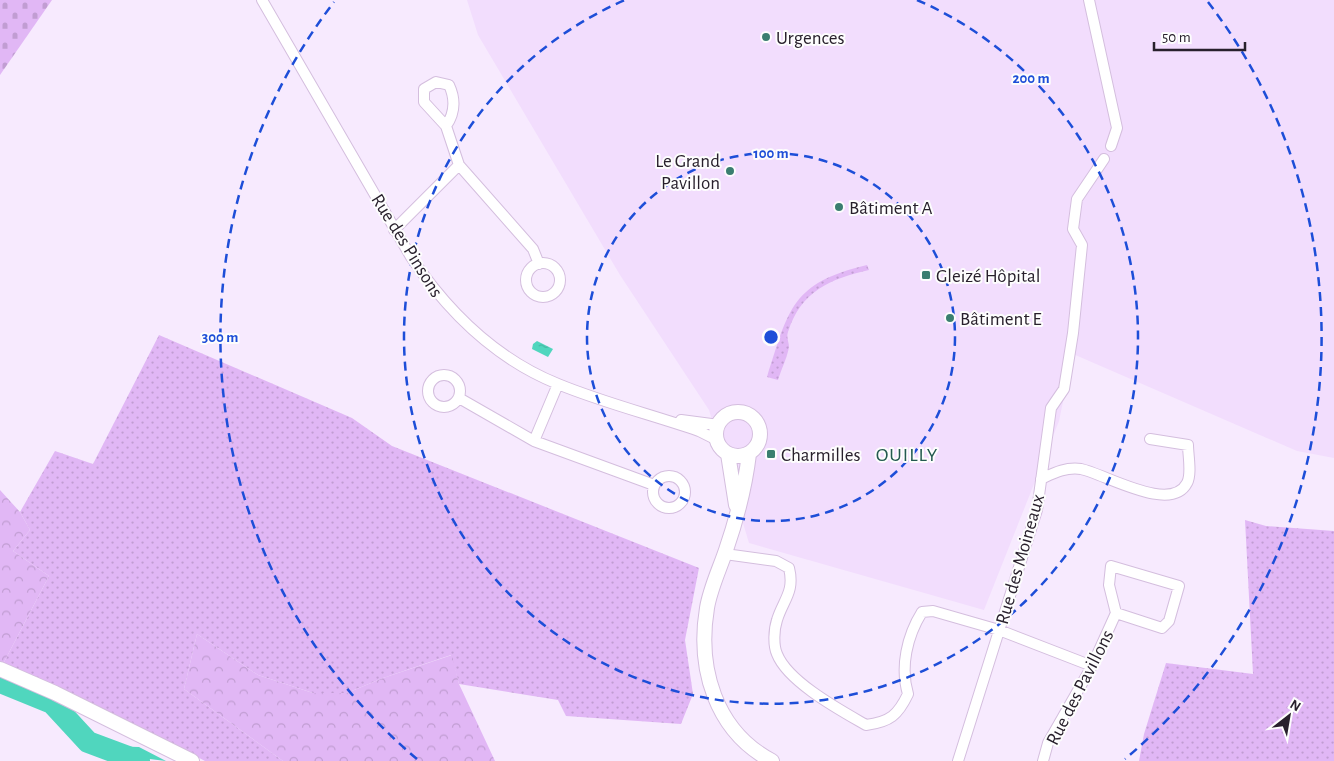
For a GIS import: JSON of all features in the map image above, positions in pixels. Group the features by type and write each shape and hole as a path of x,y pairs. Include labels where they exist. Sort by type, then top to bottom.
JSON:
{"street":[{"name":"Rue des Pinsons","path":"262,0 309,83 360,165 394,230 429,284 470,329 514,360 558,384 660,417 717,440"},
{"path":"1089,0 1117,128 1111,146"},
{"path":"446,126 459,165 533,249 539,264"},
{"name":"Rue des Moineaux","path":"958,761 1037,510 1051,408 1064,389 1073,333 1082,245 1073,229 1077,198 1104,159"},
{"path":"394,230 459,165"},
{"path":"534,441 558,384"},
{"path":"459,398 534,441 654,485"},
{"path":"728,454 742,456 749,454 757,446 760,435 757,423 752,417 736,412 726,416 719,425 717,440 728,454 737,517"},
{"name":"Rue des Pinsons","path":"660,417 719,425"},
{"path":"1041,479 1062,469 1081,470 1121,485 1166,495 1181,491 1188,481 1188,444 1150,439"},
{"path":"749,454 737,517 707,606 703,642 708,679 722,715 741,740 772,761"},
{"path":"725,554 776,561 789,568 790,587 776,627 776,653 789,673 866,725 884,723 901,709 908,694 904,680 904,666 913,626 922,612 933,611 999,630 1092,666"},
{"name":"Rue des Pavillons","path":"1043,761 1048,743 1092,666 1116,613 1109,585 1111,566 1179,586 1169,621 1162,628 1116,613"},
{"path":"0,669 55,693 192,761"}],"shaded area":[{"path":"467,0 1334,0 1334,458 1297,451 1073,354 1059,421 984,610 749,543 709,410 620,275 478,35"}],"green space":[{"path":"0,0 52,0 0,75"},
{"path":"867,265 869,270 830,283 809,297 801,306 788,332 789,347 778,380 767,377 781,333 788,316 797,302 808,290 822,281 842,272"},
{"path":"159,335 352,418 392,446 699,568 685,640 693,694 681,724 566,716 558,700 459,684 451,655 383,678 347,693 313,693 258,675 197,634 184,689 283,761 205,761 150,732 3,664 49,576 13,551 30,530 20,512 55,451 93,464"},
{"path":"0,490 20,512 30,530 13,551 49,576 3,664 0,662"},
{"path":"1245,520 1266,526 1334,531 1334,761 1139,761 1144,734 1166,663 1253,674"},
{"path":"197,634 258,675 313,693 347,693 383,678 452,655 459,684 495,761 283,761 184,689"}],"water":[{"path":"537,341 553,349 548,357 532,349 533,344"},
{"path":"0,677 56,703 77,731 85,737 108,746 139,747 166,761 100,753 82,745 68,734 54,712 47,706 0,685"}],"waterway":[{"path":"0,682 52,703 88,742 139,761"}],"place":[{"name":"Urgences","path":"766,37"},
{"name":"Le Grand Pavillon","path":"730,171"},
{"name":"Bâtiment A","path":"839,207"},
{"name":"Gleizé Hôpital","path":"926,275"},
{"name":"Bâtiment E","path":"950,318"},
{"name":"Charmilles","path":"771,454"}],"district":[{"name":"OUILLY","path":"907,454"}]}
